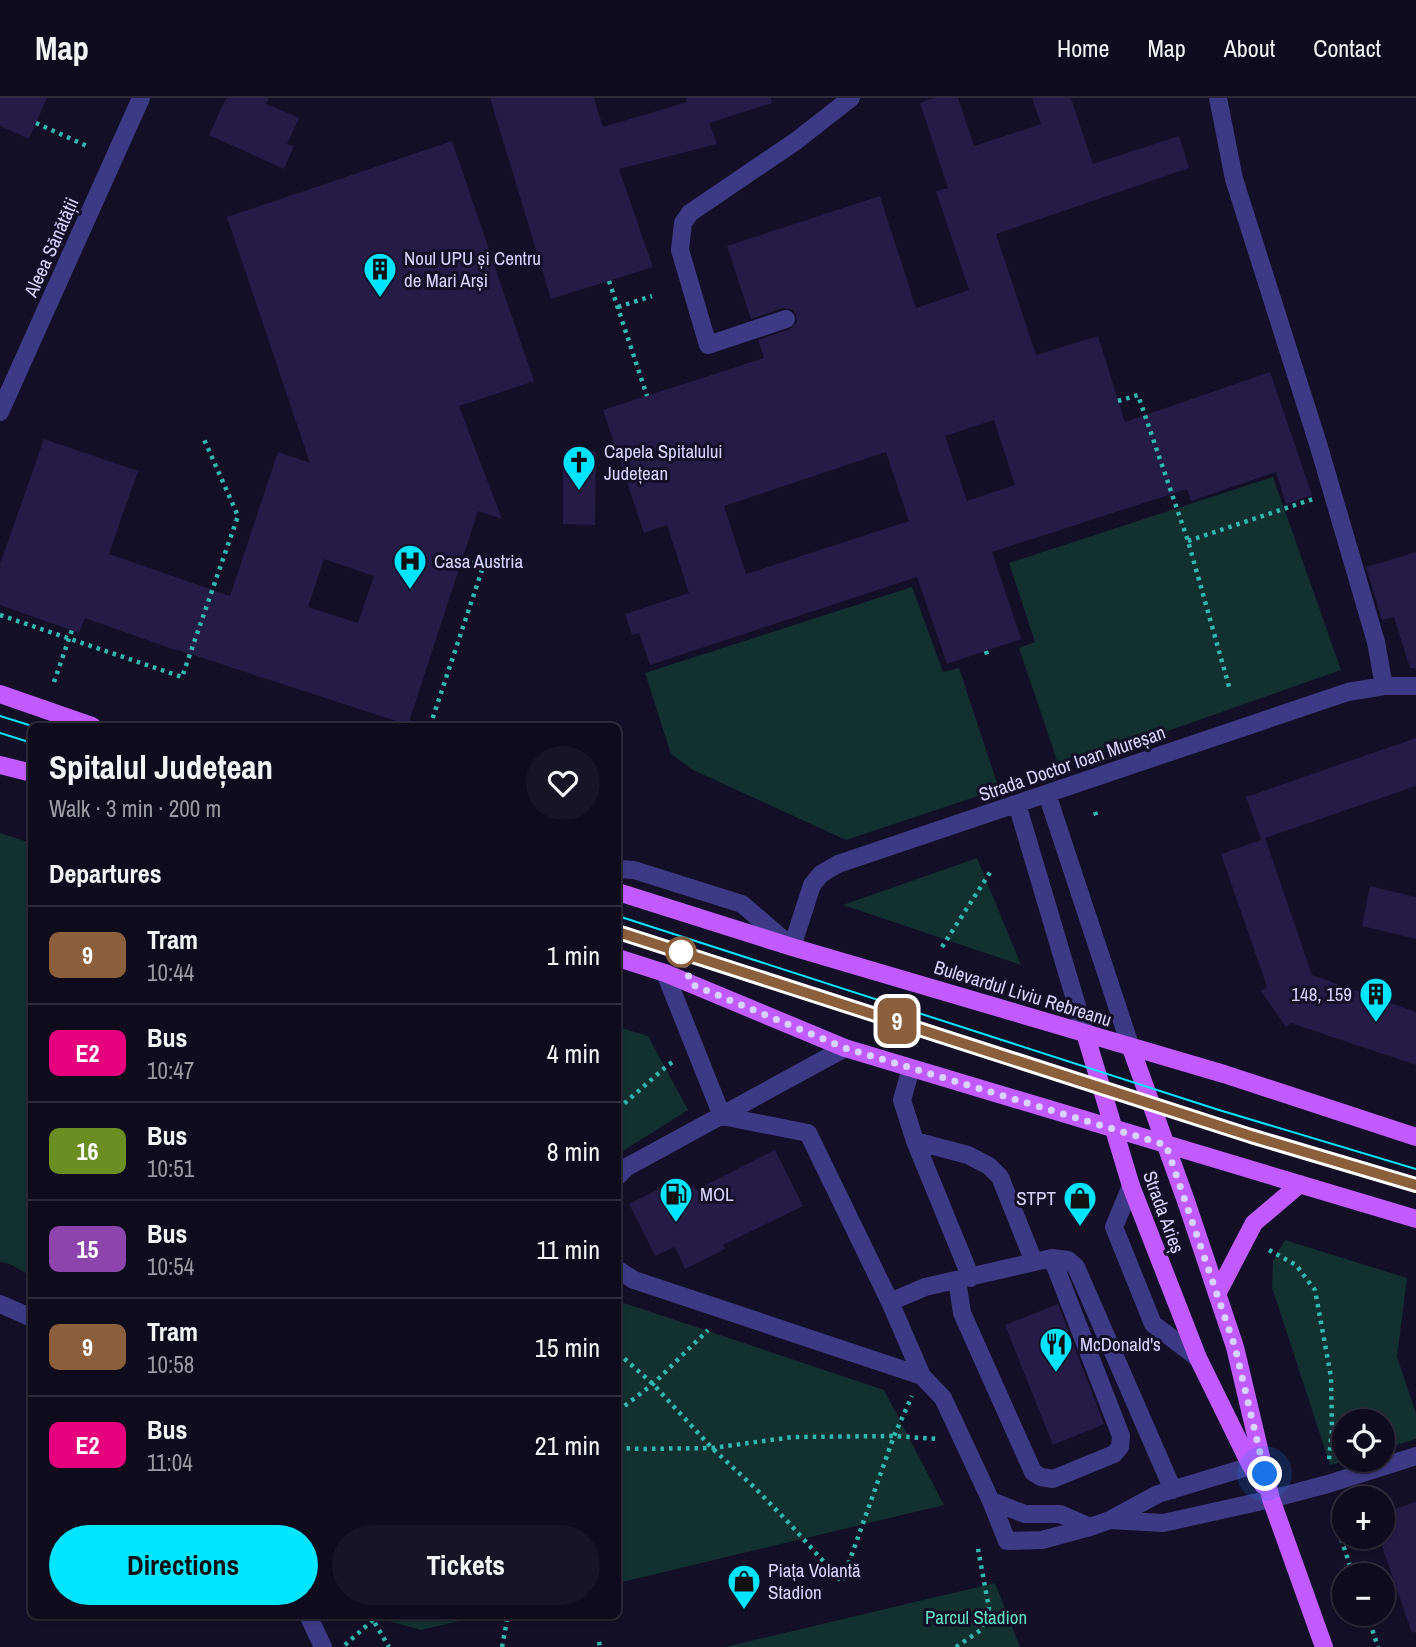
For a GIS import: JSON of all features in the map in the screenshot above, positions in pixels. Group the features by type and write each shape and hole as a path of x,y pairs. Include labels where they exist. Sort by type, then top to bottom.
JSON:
{"main road":[{"path":"0,694 83,723"},
{"path":"0,765 28,772"},
{"name":"Bulevardul Liviu Rebreanu","path":"621,893 792,947 1224,1074 1416,1137"},
{"path":"621,959 665,973 845,1048 1416,1219"},
{"name":"Strada Arieș","path":"1085,1033 1131,1186 1198,1358 1251,1466 1271,1499"},
{"name":"Strada Arieș","path":"1131,1048 1235,1347 1271,1499 1324,1647"},
{"path":"1217,1294 1254,1223 1300,1184"}],"street":[{"name":"Aleea Sănătății","path":"0,412 141,98"},
{"path":"786,319 708,345 680,250 683,223 690,213 796,141 851,98"},
{"path":"1218,98 1234,179 1290,352 1377,642 1384,685"},
{"name":"Strada Doctor Ioan Mureșan","path":"792,947 812,885 821,874 838,864 1348,692 1384,685 1416,685"},
{"name":"Strada Arieș","path":"1047,794 1131,1048"},
{"name":"Strada Arieș","path":"1017,804 1085,1033"},
{"path":"621,869 634,870 742,904 792,947"},
{"path":"665,973 722,1116"},
{"path":"621,1172 845,1048"},
{"path":"911,1068 902,1100 964,1279 962,1312 1034,1472 1041,1477 1053,1479 1114,1454 1120,1447 1121,1436 1052,1258"},
{"path":"722,1116 808,1133 890,1302 922,1376 943,1398 1007,1542 1042,1540 1090,1527 1110,1520 1158,1494 1251,1466"},
{"path":"915,1141 968,1155 989,1166 1000,1177 1034,1262"},
{"path":"1131,1186 1114,1227 1153,1324 1198,1358"},
{"path":"890,1302 925,1287 1052,1258 1068,1260 1076,1268 1173,1490"},
{"path":"621,1272 634,1280 703,1304 922,1376"},
{"path":"0,1304 28,1316"},
{"path":"1110,1520 1163,1523 1328,1484 1416,1456"},
{"path":"991,1501 1025,1514 1060,1514 1090,1527"},
{"path":"310,1619 323,1647"}],"path":[{"path":"36,123 87,146"},
{"path":"609,281 647,396"},
{"path":"618,307 652,296"},
{"path":"1118,401 1138,396 1188,541 1230,690"},
{"path":"0,615 182,677 238,516 203,437"},
{"path":"1188,541 1332,492"},
{"path":"431,723 482,567 462,560"},
{"path":"54,682 72,630"},
{"path":"986,651 988,658"},
{"path":"942,947 991,871"},
{"path":"621,1106 668,1065 695,1048"},
{"path":"1269,1250 1297,1265 1315,1290 1331,1377 1332,1429 1330,1458 1326,1466"},
{"path":"621,1409 653,1384 727,1312"},
{"path":"621,1356 653,1384 712,1448 789,1523 842,1582 894,1436 922,1376"},
{"path":"621,1448 712,1448 793,1437 894,1436 963,1441"},
{"path":"956,1647 981,1630 989,1608 978,1549"},
{"path":"342,1647 371,1619"},
{"path":"373,1619 389,1647"},
{"path":"502,1647 507,1619"},
{"path":"1371,1626 1378,1647"}],"green space":[{"path":"1273,477 1341,670 1060,769 1019,648 1035,642 1009,563"},
{"path":"912,587 943,672 959,668 999,789 846,840 693,770 671,754 645,673"},
{"path":"0,833 28,842 28,1274 10,1264 0,1262"},
{"path":"977,858 1021,965 843,905"},
{"path":"621,1028 648,1036 688,1110 621,1152"},
{"path":"1285,1240 1407,1278 1397,1357 1416,1413 1416,1439 1395,1445 1395,1409 1332,1409 1330,1465 1272,1287 1273,1261"},
{"path":"621,1302 884,1390 944,1505 621,1582"},
{"name":"Parcul Stadion","path":"995,1583 1020,1647 725,1647"},
{"path":"382,1619 467,1619 421,1630"}],"building":[{"path":"0,98 47,98 29,139 0,126"},
{"path":"226,98 269,98 266,104 299,118 287,144 294,146 284,169 209,135"},
{"path":"490,98 594,98 603,127 687,102 686,98 771,98 772,103 709,123 717,144 619,169 653,267 551,299"},
{"path":"933,98 958,98 974,146 1041,124 1032,98 1071,98 1093,164 1179,136 1189,168 996,234 1036,355 1098,336 1125,422 1270,372 1312,495 1286,504 1276,472 1191,501 1187,489 992,552 1021,639 947,664 917,577 650,665 639,633 632,635 625,614 689,593 667,525 644,533 603,410 764,358 758,340 790,329 797,322 793,310 783,308 751,319 727,246 880,196 916,308 969,290 936,191 948,188 920,103","holes":["994,420 1015,485 967,501 945,436","886,452 909,521 746,574 724,506"]},
{"path":"452,141 534,381 459,406 502,519 478,511 409,723 178,651 85,618 79,633 0,605 0,564 44,439 138,471 109,554 230,596 278,452 310,463 227,217","holes":["324,559 374,576 358,623 308,607"]},
{"name":"Capela Spitalului Județean","path":"579,446 596,452 595,525 563,524 563,460 569,451"},
{"path":"1416,552 1416,668 1410,668 1394,617 1382,620 1366,567"},
{"path":"1416,738 1416,786 1265,838 1312,975 1416,1012 1416,1065 1291,1023 1286,1027 1261,991 1267,987 1221,854 1261,840 1246,797"},
{"path":"1370,886 1416,897 1416,939 1362,926"},
{"path":"775,1150 803,1206 723,1245 725,1249 685,1269 675,1247 655,1256 629,1204 661,1188 667,1198 693,1185 696,1190"},
{"name":"McDonald's","path":"1058,1304 1104,1424 1053,1445 1005,1325"},
{"path":"1416,1502 1416,1632 1412,1633 1395,1584 1395,1563 1388,1563 1383,1549 1395,1549 1395,1509"}],"tram line":[{"path":"0,716 28,725"},
{"path":"0,733 28,742"},
{"path":"621,917 1219,1110 1416,1169"},
{"path":"621,933 1251,1136 1416,1185"},
{"name":"9","path":"621,933 1251,1136 1416,1185"}],"place":[{"name":"Noul UPU și Centru de Mari Arși","path":"380,299"},
{"name":"Capela Spitalului Județean","path":"579,492"},
{"name":"Casa Austria","path":"410,591"},
{"name":"148, 159","path":"1376,1024"},
{"name":"MOL","path":"676,1224"},
{"name":"STPT","path":"1080,1228"},
{"name":"McDonald's","path":"1056,1374"},
{"name":"Piața Volantă Stadion","path":"744,1611"}],"route":[{"path":"681,952 691,984 845,1048 1166,1145 1235,1347 1265,1474"}]}
